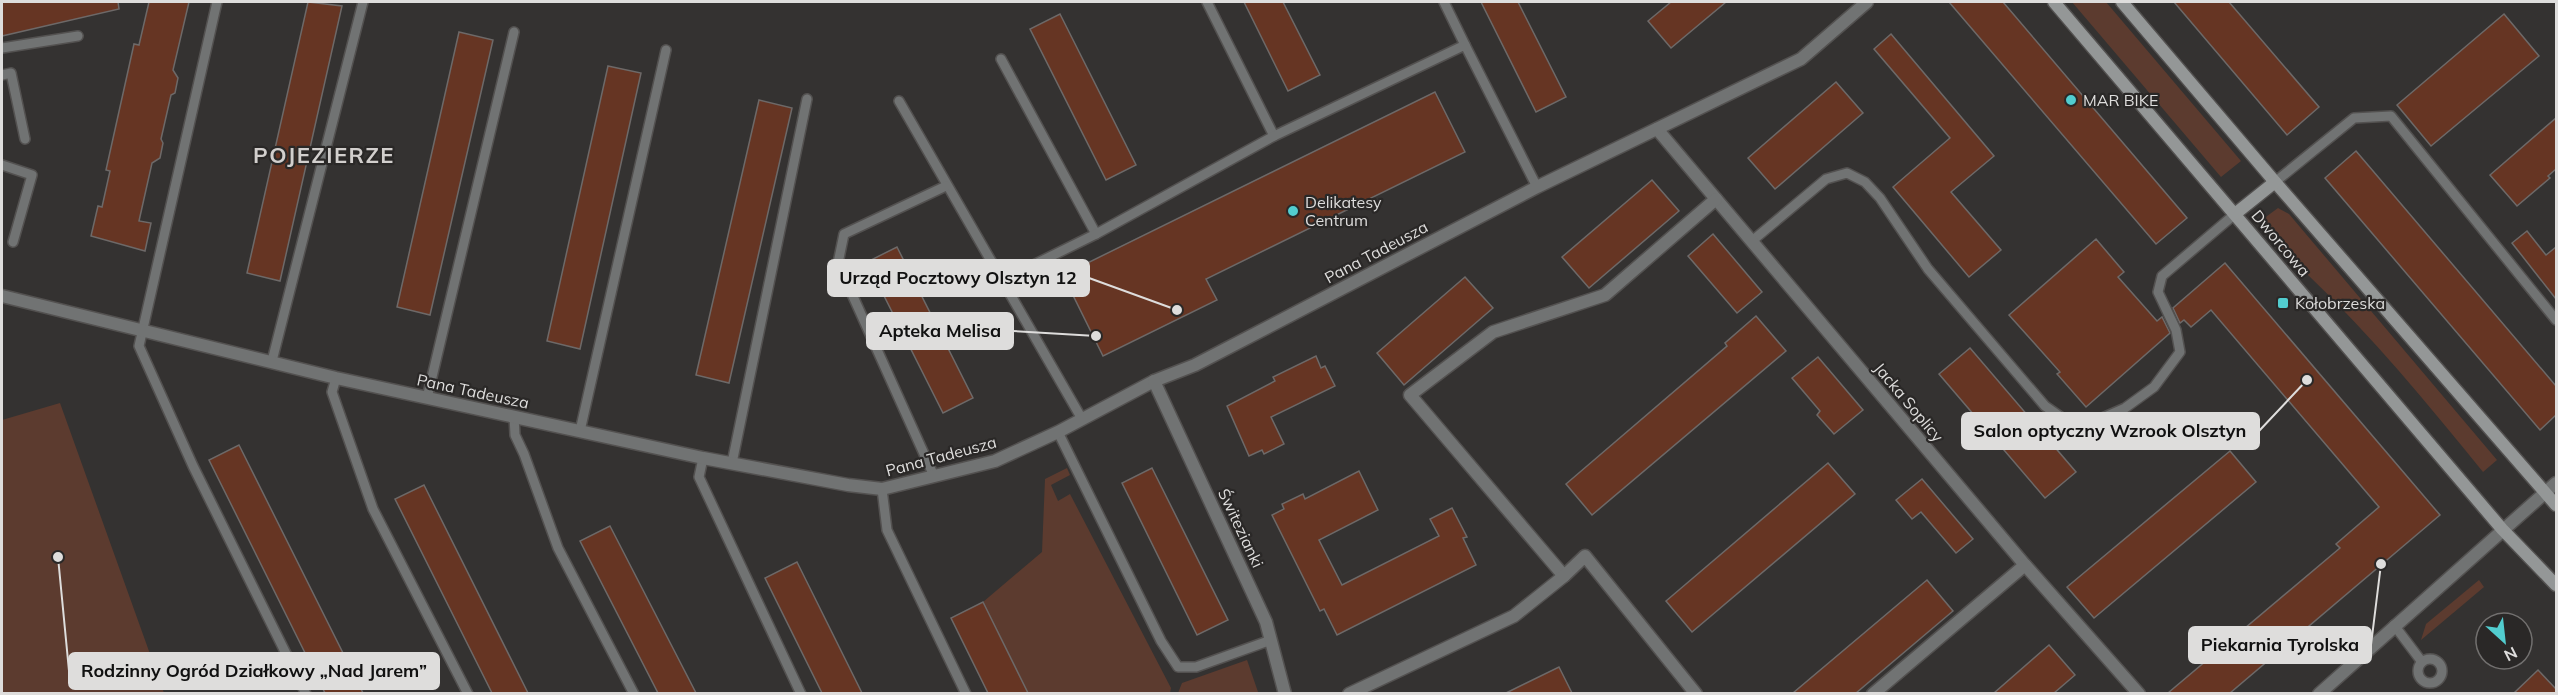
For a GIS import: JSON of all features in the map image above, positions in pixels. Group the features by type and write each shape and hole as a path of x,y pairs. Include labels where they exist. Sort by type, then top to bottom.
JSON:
{"street":[{"name":"Pana Tadeusza","path":"2,296 427,398 703,458 848,485 882,489 995,461 1058,432 1154,381 1195,365 1537,187 1801,59 1867,2"},
{"name":"Dworcowa","path":"2054,2 2502,529 2556,585"},
{"path":"2122,2 2556,505"},
{"name":"Jacka Soplicy","path":"1657,129 2025,565 2139,693"},
{"path":"2235,214 2275,182"},
{"path":"1564,576 1410,395 1493,332 1605,295 1716,199"},
{"name":"Świtezianki","path":"1154,381 1261,611 1285,693"},
{"path":"2319,693 2556,483"},
{"path":"1349,693 1514,616 1585,556 1695,693"},
{"path":"1873,693 2025,565"}],"lane":[{"path":"217,2 139,346 193,466 306,693"},
{"path":"272,362 363,2"},
{"path":"1207,2 1274,136"},
{"path":"1444,2 1537,187"},
{"path":"427,398 514,32"},
{"path":"2,48 78,36"},
{"path":"1003,280 1096,234 1274,136 1466,45"},
{"path":"580,431 666,50"},
{"path":"1001,59 1096,234"},
{"path":"2,75 11,73 25,139"},
{"path":"732,463 807,99"},
{"path":"899,101 1082,419"},
{"path":"2275,182 2354,118 2391,116 2556,320"},
{"path":"2,165 32,175 13,242"},
{"path":"1752,242 1826,179 1847,173 1865,182 1880,198 1928,268 2045,406 2065,420 2084,426 2125,408 2154,387 2180,352 2176,330 2158,292 2162,276 2235,214"},
{"path":"934,476 838,263 844,234 946,186"},
{"path":"336,378 332,392 373,508 468,693"},
{"path":"514,416 515,435 558,548 634,693"},
{"path":"1058,432 1161,641 1178,667 1196,667 1271,640"},
{"path":"703,458 699,477 801,693"},
{"path":"882,489 887,530 966,693"},
{"path":"2394,625 2422,662"}],"shaded area":[{"path":"2072,2 2106,2 2241,161 2221,177"},
{"path":"2278,208 2289,214 2497,460 2483,472 2377,346 2275,243 2263,219"},
{"path":"60,403 164,693 2,693 2,420"},
{"path":"1067,468 1070,475 1051,485 1058,501 1070,494 1171,688 1170,693 1028,693 983,602 1042,552 1045,479"},
{"path":"2479,580 2484,587 2421,640 2426,624"},
{"path":"1247,660 1258,692 1178,693 1182,683"}],"building":[{"path":"2,2 118,2 119,9 2,36"},
{"path":"149,2 189,2 173,70 178,78 175,93 171,95 161,139 163,143 160,158 152,163 139,221 151,223 145,251 91,236 98,206 102,207 110,171 106,170 134,44 139,45"},
{"path":"308,2 342,6 280,281 247,273"},
{"path":"1244,2 1283,2 1320,75 1288,91"},
{"path":"1481,2 1518,2 1566,97 1536,112"},
{"path":"1671,2 1726,2 1671,48 1648,21"},
{"path":"1949,2 2003,2 2187,218 2156,244"},
{"path":"2174,2 2229,2 2319,107 2287,135"},
{"path":"1060,14 1136,165 1106,180 1030,29"},
{"path":"2504,14 2539,56 2431,146 2397,105"},
{"path":"459,32 493,40 430,315 397,307"},
{"path":"1891,34 1994,156 1951,192 2001,250 1969,277 1893,187 1950,138 1874,49"},
{"path":"608,66 641,73 580,349 547,341"},
{"path":"1836,82 1863,113 1775,189 1748,158"},
{"path":"1435,92 1465,152 1206,279 1217,300 1103,356 1063,275"},
{"path":"759,100 792,108 729,383 696,375"},
{"path":"2556,118 2556,169 2548,176 2550,178 2517,206 2490,175"},
{"path":"2356,151 2556,386 2556,415 2540,430 2325,178"},
{"path":"1652,180 1679,211 1589,288 1562,257"},
{"path":"2527,231 2546,255 2556,247 2556,299 2512,243"},
{"path":"1713,234 1762,292 1737,313 1688,256"},
{"path":"2096,239 2124,272 2118,277 2157,321 2162,317 2170,333 2086,407 2057,374 2060,372 2009,315"},
{"path":"897,247 973,398 943,413 867,262"},
{"path":"2225,263 2440,515 2230,693 2168,693 2340,548 2336,544 2379,507 2211,310 2191,327 2184,320 2180,323 2173,308"},
{"path":"1465,277 1493,308 1404,385 1377,353"},
{"path":"1756,316 1786,351 1592,515 1566,484 1727,346 1725,343"},
{"path":"1970,348 2076,472 2045,498 1939,374"},
{"path":"1316,356 1321,368 1325,366 1335,386 1271,417 1284,444 1264,454 1262,450 1249,456 1227,406 1275,381 1273,377"},
{"path":"1818,357 1863,410 1834,434 1817,415 1820,411 1792,378"},
{"path":"239,445 363,693 325,693 209,460"},
{"path":"2230,451 2256,482 2094,618 2067,587"},
{"path":"1828,463 1855,494 1692,632 1666,601"},
{"path":"1152,468 1228,620 1197,635 1122,483"},
{"path":"1359,471 1378,510 1319,540 1342,585 1439,536 1430,519 1452,508 1467,537 1463,538 1476,565 1337,635 1324,609 1320,611 1272,515 1284,509 1282,504 1303,494 1305,499"},
{"path":"1922,479 1973,539 1956,553 1921,512 1912,519 1896,500"},
{"path":"424,485 528,693 492,693 395,499"},
{"path":"610,526 696,693 658,693 580,541"},
{"path":"797,562 862,693 822,693 765,578"},
{"path":"1927,580 1953,611 1856,693 1793,693"},
{"path":"983,602 1028,693 988,693 951,618"},
{"path":"2049,645 2075,675 2054,693 1994,693"},
{"path":"1559,667 1572,693 1506,693"},
{"path":"2538,670 2556,689 2556,693 2514,693"}],"place":[{"name":"MAR BIKE","path":"2071,100"},
{"name":"Delikatesy Centrum","path":"1293,211"},
{"name":"Kołobrzeska","path":"2283,303"},
{"name":"Urząd Pocztowy Olsztyn 12","path":"1177,310"},
{"name":"Apteka Melisa","path":"1096,336"},
{"name":"Salon optyczny Wzrook Olsztyn","path":"2307,380"},
{"name":"Rodzinny Ogród Działkowy „Nad Jarem”","path":"58,557"},
{"name":"Piekarnia Tyrolska","path":"2381,564"}],"district":[{"name":"POJEZIERZE","path":"324,155"}]}
